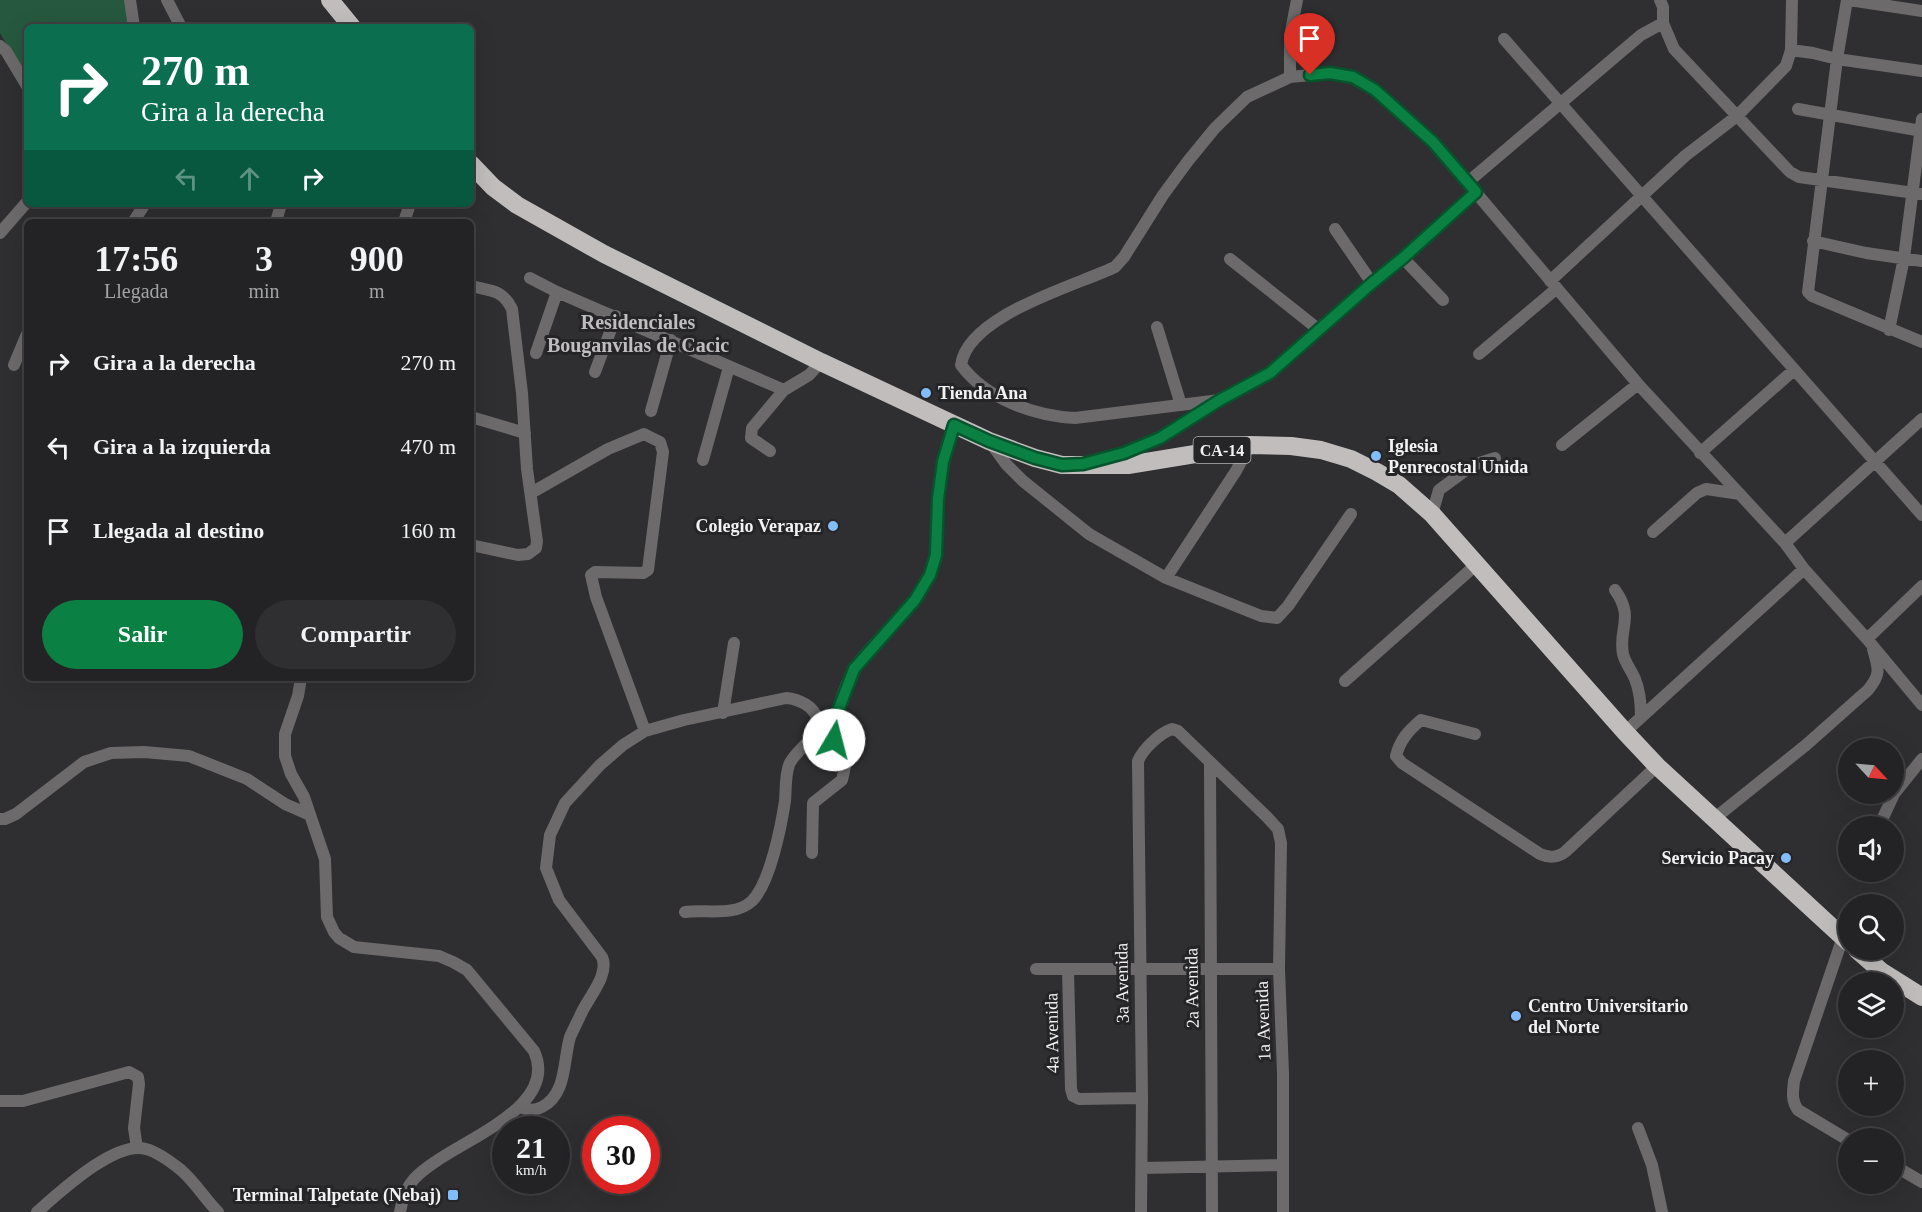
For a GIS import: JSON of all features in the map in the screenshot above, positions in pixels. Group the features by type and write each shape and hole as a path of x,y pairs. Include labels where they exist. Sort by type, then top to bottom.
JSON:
{"highway":[{"path":"330,0 350,24"},
{"name":"CA-14","path":"474,168 493,187 547,223 652,278 954,425 1035,458 1062,465 1128,465 1250,445 1291,446 1321,450 1351,459 1399,485 1432,514 1625,732 1658,766 1838,932"},
{"path":"1868,960 1881,971 1922,997"}],"street":[{"path":"130,0 134,24"},
{"path":"167,0 179,24"},
{"path":"1290,77 1290,36 1297,0"},
{"path":"1660,0 1663,7 1663,23 1674,49 1790,172 1799,177 1823,178 1918,194"},
{"path":"1479,354 1642,196 1685,156 1737,116 1786,66 1791,50 1792,0"},
{"path":"1922,11 1848,0 1837,59 1808,292 1812,296 1889,330 1922,342"},
{"path":"1468,182 1641,35 1663,23"},
{"path":"1504,39 1922,515"},
{"path":"0,46 6,51 24,81"},
{"path":"1791,50 1922,71"},
{"path":"1220,400 1075,418 1055,417 1011,403 980,386 961,365 963,355 973,339 1027,303 1115,267 1124,257 1163,195 1215,128 1247,97 1290,77 1330,73 1353,77 1375,90 1433,142 1552,285 1700,453 1785,543 1804,569 1870,642 1922,705"},
{"path":"1798,109 1831,116 1921,127 1918,194 1889,330"},
{"path":"1083,464 1124,453 1160,438 1220,400 1270,373 1476,192"},
{"path":"0,233 24,205"},
{"path":"1335,229 1372,283"},
{"path":"1813,241 1866,253 1922,261"},
{"path":"1403,258 1443,300"},
{"path":"1230,259 1318,329"},
{"path":"530,278 784,390"},
{"path":"474,287 500,293 506,297 512,309 536,548 528,554 518,555 474,546"},
{"path":"536,353 557,291"},
{"path":"595,372 616,316"},
{"path":"1157,327 1181,405"},
{"path":"651,411 671,340"},
{"path":"14,365 24,341"},
{"path":"770,451 751,438 752,428 784,390 809,375 821,362"},
{"path":"703,460 729,367"},
{"path":"1700,453 1794,370"},
{"path":"1562,445 1638,384"},
{"path":"474,418 525,433"},
{"path":"1785,543 1922,419"},
{"path":"812,853 813,802 842,780 848,758 834,740 833,730 851,677 860,661 915,600 930,574 936,555 938,499 943,462 954,425"},
{"path":"531,493 608,449 644,434 660,442 663,452 648,570 643,573 595,572 591,575 596,597 645,731"},
{"path":"989,441 1006,464 1023,481 1089,534 1166,578 1261,616 1277,618 1288,606 1351,514"},
{"path":"1166,578 1236,471 1250,445"},
{"path":"1432,514 1439,490 1473,465 1495,458"},
{"path":"1653,532 1697,493 1706,489 1740,494"},
{"path":"1345,681 1477,564"},
{"path":"1625,732 1804,569"},
{"path":"1870,642 1922,586"},
{"path":"1616,590 1625,608 1623,656 1635,678 1640,696 1641,717"},
{"path":"1715,818 1806,745 1868,690 1875,682 1879,672 1870,642"},
{"path":"723,713 734,643"},
{"path":"300,681 298,696 285,734 285,756 310,815 325,860 327,917 334,932 354,947 439,956 467,970 530,1045 538,1059 537,1083 520,1106 425,1169 407,1189 400,1212"},
{"path":"520,1106 526,1110 537,1109 550,1102 558,1091 570,1036 602,975 605,964 559,900 546,868 550,835 565,803 593,772 623,745 645,731 741,707 786,698 796,699 811,709 819,722 818,730 789,765 780,832 772,861 752,901 737,909 685,912"},
{"path":"1475,734 1421,720 1407,732 1396,756 1402,763 1510,835 1540,854 1549,857 1565,852 1658,766"},
{"name":"3a Avenida","path":"1141,1212 1138,766 1141,755 1165,731 1172,729 1178,731 1210,764"},
{"path":"0,819 16,814 84,762 111,753 144,752 189,756 246,779 285,804 310,815"},
{"path":"1884,816 1894,794 1922,759"},
{"name":"1a Avenida","path":"1210,764 1278,829 1281,843 1283,1212"},
{"name":"2a Avenida","path":"1210,764 1212,1212"},
{"path":"1838,958 1794,1081 1792,1096 1798,1110 1838,1134"},
{"path":"1036,969 1280,969"},
{"name":"4a Avenida","path":"1068,970 1073,1096 1079,1099 1142,1098"},
{"path":"0,1101 23,1101 129,1072 134,1073 138,1077 139,1084 134,1128 137,1148"},
{"path":"1638,1128 1652,1165 1662,1212"},
{"path":"37,1212 73,1180 91,1168 119,1151 137,1148 145,1148 166,1159 183,1172 218,1212"},
{"path":"1142,1168 1283,1164"},
{"path":"1904,1171 1922,1182"}],"green space":[{"path":"0,0 131,0 131,24 24,24 24,75 0,33"}],"place":[{"name":"Tienda Ana","path":"926,393"},
{"name":"Iglesia Penrecostal Unida","path":"1376,456"},
{"name":"Colegio Verapaz","path":"833,526"},
{"name":"Servicio Pacay","path":"1786,858"},
{"name":"Centro Universitario del Norte","path":"1516,1016"},
{"name":"Terminal Talpetate (Nebaj)","path":"453,1195"}],"district":[{"name":"Residenciales Bouganvilas de Cacic","path":"638,334"}],"route":[{"path":"834,740 835,719 854,669 915,600 930,575 936,555 938,499 943,462 954,425 989,441 1062,465 1083,464 1124,453 1160,438 1220,400 1270,373 1476,192 1433,142 1375,90 1353,77 1330,73 1310,75"}]}
